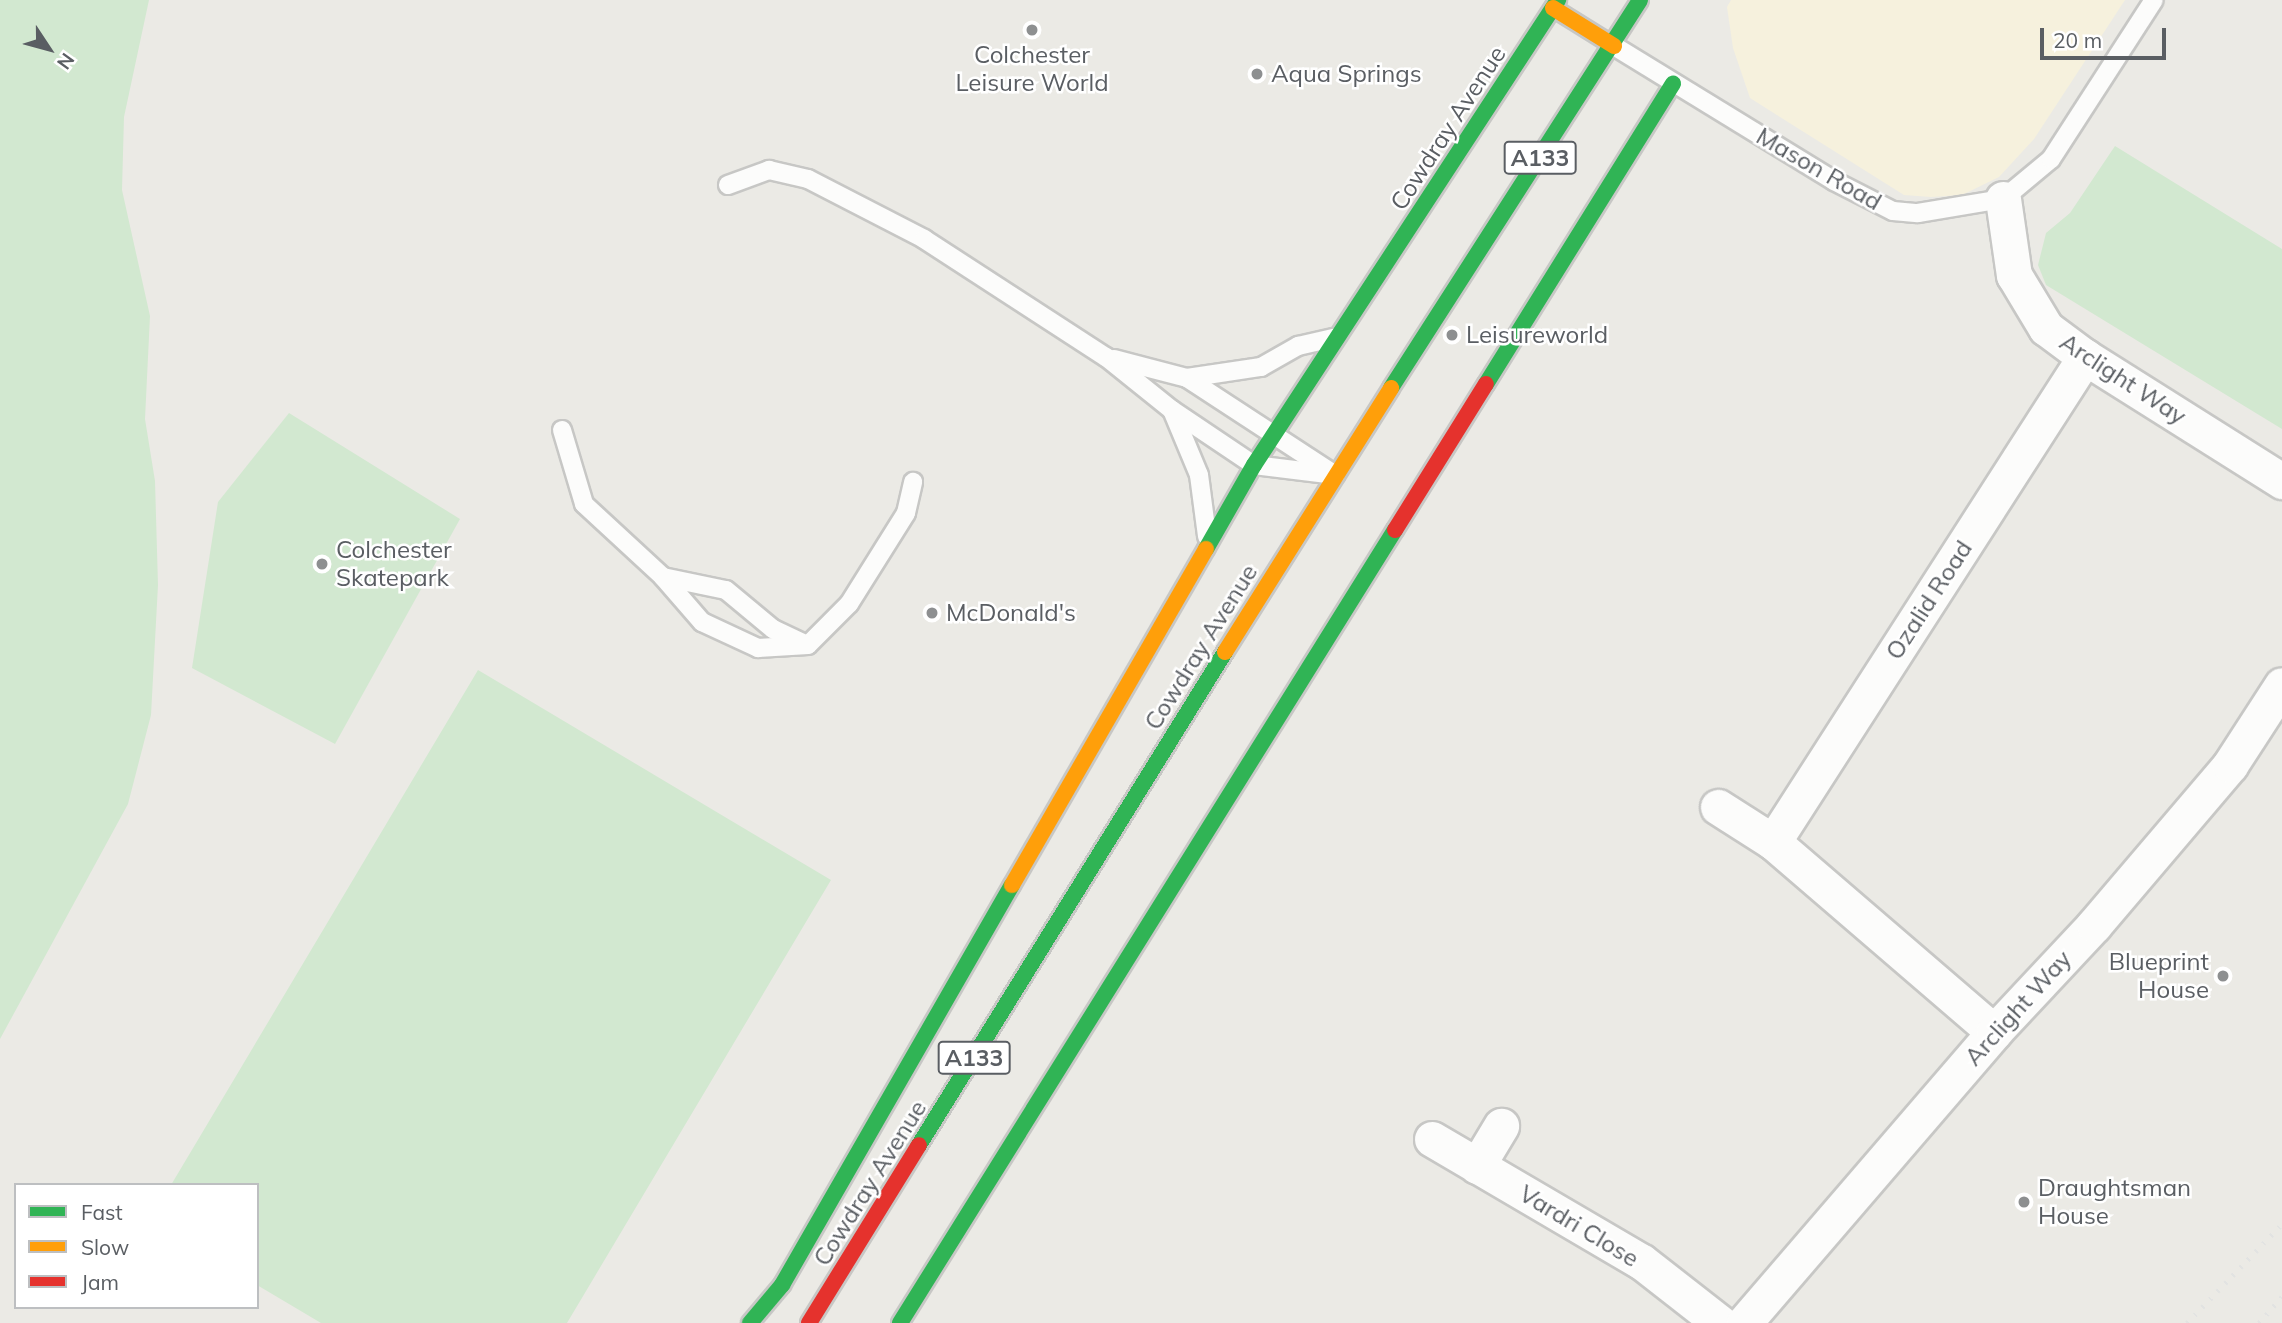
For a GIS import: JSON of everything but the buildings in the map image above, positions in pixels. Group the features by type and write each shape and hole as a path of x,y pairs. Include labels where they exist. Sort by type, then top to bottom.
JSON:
{"main road":[{"name":"Cowdray Avenue","path":"809,1323 1335,475 1614,46 1640,0"},
{"name":"Cowdray Avenue","path":"751,1323 782,1284 796,1261 1254,465 1275,437 1555,4"},
{"path":"1555,4 1614,46"},
{"path":"900,1323 1673,83"}],"street":[{"name":"Arclight Way","path":"2003,199 2014,275 2028,303 2046,328 2085,357 2282,481"},
{"name":"Ozalid Road","path":"1773,842 2085,357"},
{"name":"Arclight Way","path":"1744,1323 1994,1032 2094,925 2230,765 2282,685"},
{"path":"1718,807 1773,842 1994,1032"},
{"path":"1477,1166 1501,1126"},
{"name":"Vardri Close","path":"1432,1139 1642,1262 1720,1323"}],"lane":[{"path":"2003,199 2051,159 2154,0"},
{"name":"Mason Road","path":"1614,46 1834,181 1893,211 1918,213 2003,199"},
{"path":"728,185 769,170 808,179 924,239 1027,309 1106,357 1172,410 1254,465 1335,475"},
{"path":"1187,378 1261,367 1298,346 1339,336"},
{"path":"1106,357 1187,378 1335,475"},
{"path":"1172,410 1199,475 1208,543"},
{"path":"562,430 584,504 663,578 702,622 758,648 808,645 849,604 906,513 913,482"},
{"path":"663,578 726,590 773,629 808,645"}],"shaded area":[{"path":"1731,0 2125,0 2034,139 1999,177 1962,195 1931,197 1904,195 1750,98 1733,48 1727,7"}],"green space":[{"path":"0,0 149,0 124,117 122,190 150,316 145,419 155,481 158,585 151,715 128,804 0,1039"},
{"path":"2115,146 2282,249 2282,429 2046,285 2038,265 2046,233 2070,213"},
{"name":"Colchester Skatepark","path":"289,413 460,519 335,744 192,668 218,502"},
{"path":"478,670 831,880 567,1323 321,1323 259,1286 259,1183 172,1183"}],"railway":[{"path":"2187,1323 2282,1224"},
{"path":"2259,1323 2282,1297"}],"traffic: fast":[{"path":"1206,549 1254,465 1558,0"},
{"path":"1391,388 1640,0"},
{"path":"1486,384 1673,83"},
{"path":"900,1323 1395,530"},
{"path":"919,1145 1225,652"},
{"path":"750,1323 782,1285 1012,885"}],"traffic: slow":[{"path":"1553,8 1614,46"},
{"path":"1225,652 1391,388"},
{"path":"1012,885 1206,549"}],"traffic: jam":[{"path":"1395,530 1486,384"},
{"path":"809,1323 919,1145"}],"place":[{"name":"Colchester Leisure World","path":"1032,30"},
{"name":"Aqua Springs","path":"1257,74"},
{"name":"Leisureworld","path":"1452,335"},
{"name":"Colchester Skatepark","path":"322,564"},
{"name":"McDonald's","path":"932,613"},
{"name":"Blueprint House","path":"2223,976"},
{"name":"Draughtsman House","path":"2024,1202"}]}
